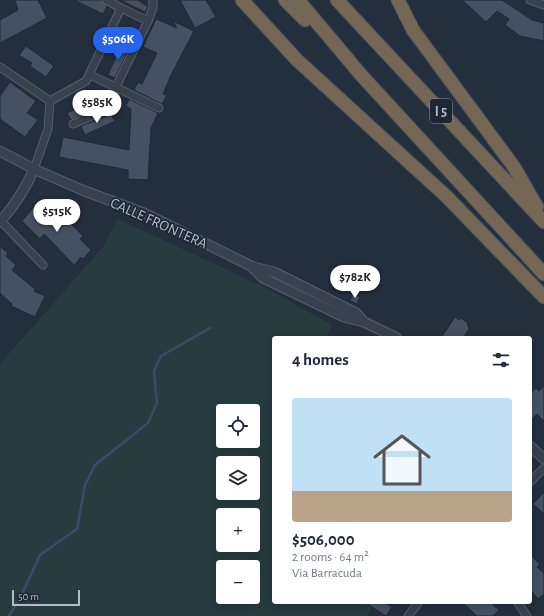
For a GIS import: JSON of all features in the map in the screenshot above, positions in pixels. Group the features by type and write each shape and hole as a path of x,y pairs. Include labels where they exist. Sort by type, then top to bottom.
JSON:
{"highway":[{"path":"242,0 297,60 446,196 544,297"},
{"path":"285,0 362,76"},
{"name":"I 5","path":"298,0 362,76 544,274"},
{"name":"I 5","path":"337,0 544,222"},
{"path":"398,0 413,30 514,166 544,218"}],"street":[{"path":"106,0 148,21"},
{"path":"73,124 101,112 110,99 148,21 153,8 153,0"},
{"path":"533,1 544,5"},
{"path":"50,101 86,81 121,8"},
{"path":"0,68 50,101"},
{"path":"90,75 160,108"},
{"path":"43,266 1,221 28,182 34,168 48,129 50,101"},
{"name":"CALLE FRONTERA","path":"0,151 82,190 144,213 252,267 281,275 356,313 364,322 393,336"},
{"path":"532,448 544,459"},
{"path":"532,480 544,468"},
{"path":"408,616 417,604"},
{"path":"518,604 526,616"}],"green space":[{"path":"118,219 264,287 332,325 327,336 272,336 272,604 375,604 367,616 0,616 0,364 102,248"}],"building":[{"path":"15,0 38,0 47,18 0,43 0,20 18,10"},
{"path":"74,0 101,0 107,6 103,14"},
{"path":"120,0 138,0 148,7 145,12"},
{"path":"180,0 206,0 216,17 195,28"},
{"path":"462,0 502,0 532,20 544,23 544,41 520,36 505,25 509,19 497,11 486,22"},
{"path":"156,19 177,28 173,21 194,31 171,75 163,94 167,95 162,104 134,90 138,82 142,84 157,53 143,47"},
{"path":"121,45 129,49 115,78 108,75"},
{"path":"26,46 54,66 46,77 30,66 32,63 19,55"},
{"path":"10,82 36,101 27,113 38,120 25,137 0,119 0,96"},
{"path":"96,99 99,106 98,108 71,120 67,113"},
{"path":"129,99 158,113 151,128 148,180 128,179 128,170 59,157 63,137 129,150 131,109 126,106"},
{"path":"111,114 115,121 85,135 81,126"},
{"path":"37,203 48,213 50,211 60,221 64,217 83,236 80,239 91,250 83,259 81,257 74,265 44,234 40,239 22,221"},
{"path":"0,246 8,253 6,256 16,265 12,270 35,289 34,291 45,296 35,317 11,306 12,304 0,293"},
{"path":"353,293 360,297 357,304 350,301"},
{"path":"455,317 459,320 460,318 467,322 469,329 464,336 442,336"},
{"path":"544,386 544,421 537,414 532,419 532,392 536,388 539,391"},
{"path":"544,492 544,514 533,504"},
{"path":"532,557 540,564 537,567 544,573 544,594 538,599 532,592"},
{"path":"367,604 387,604 392,607 386,616"},
{"path":"464,604 492,604 499,610 493,616 477,616"}],"waterway":[{"path":"9,616 22,594 40,555 77,529 85,485 95,465 148,423 157,403 154,371 161,356 210,328"}]}
